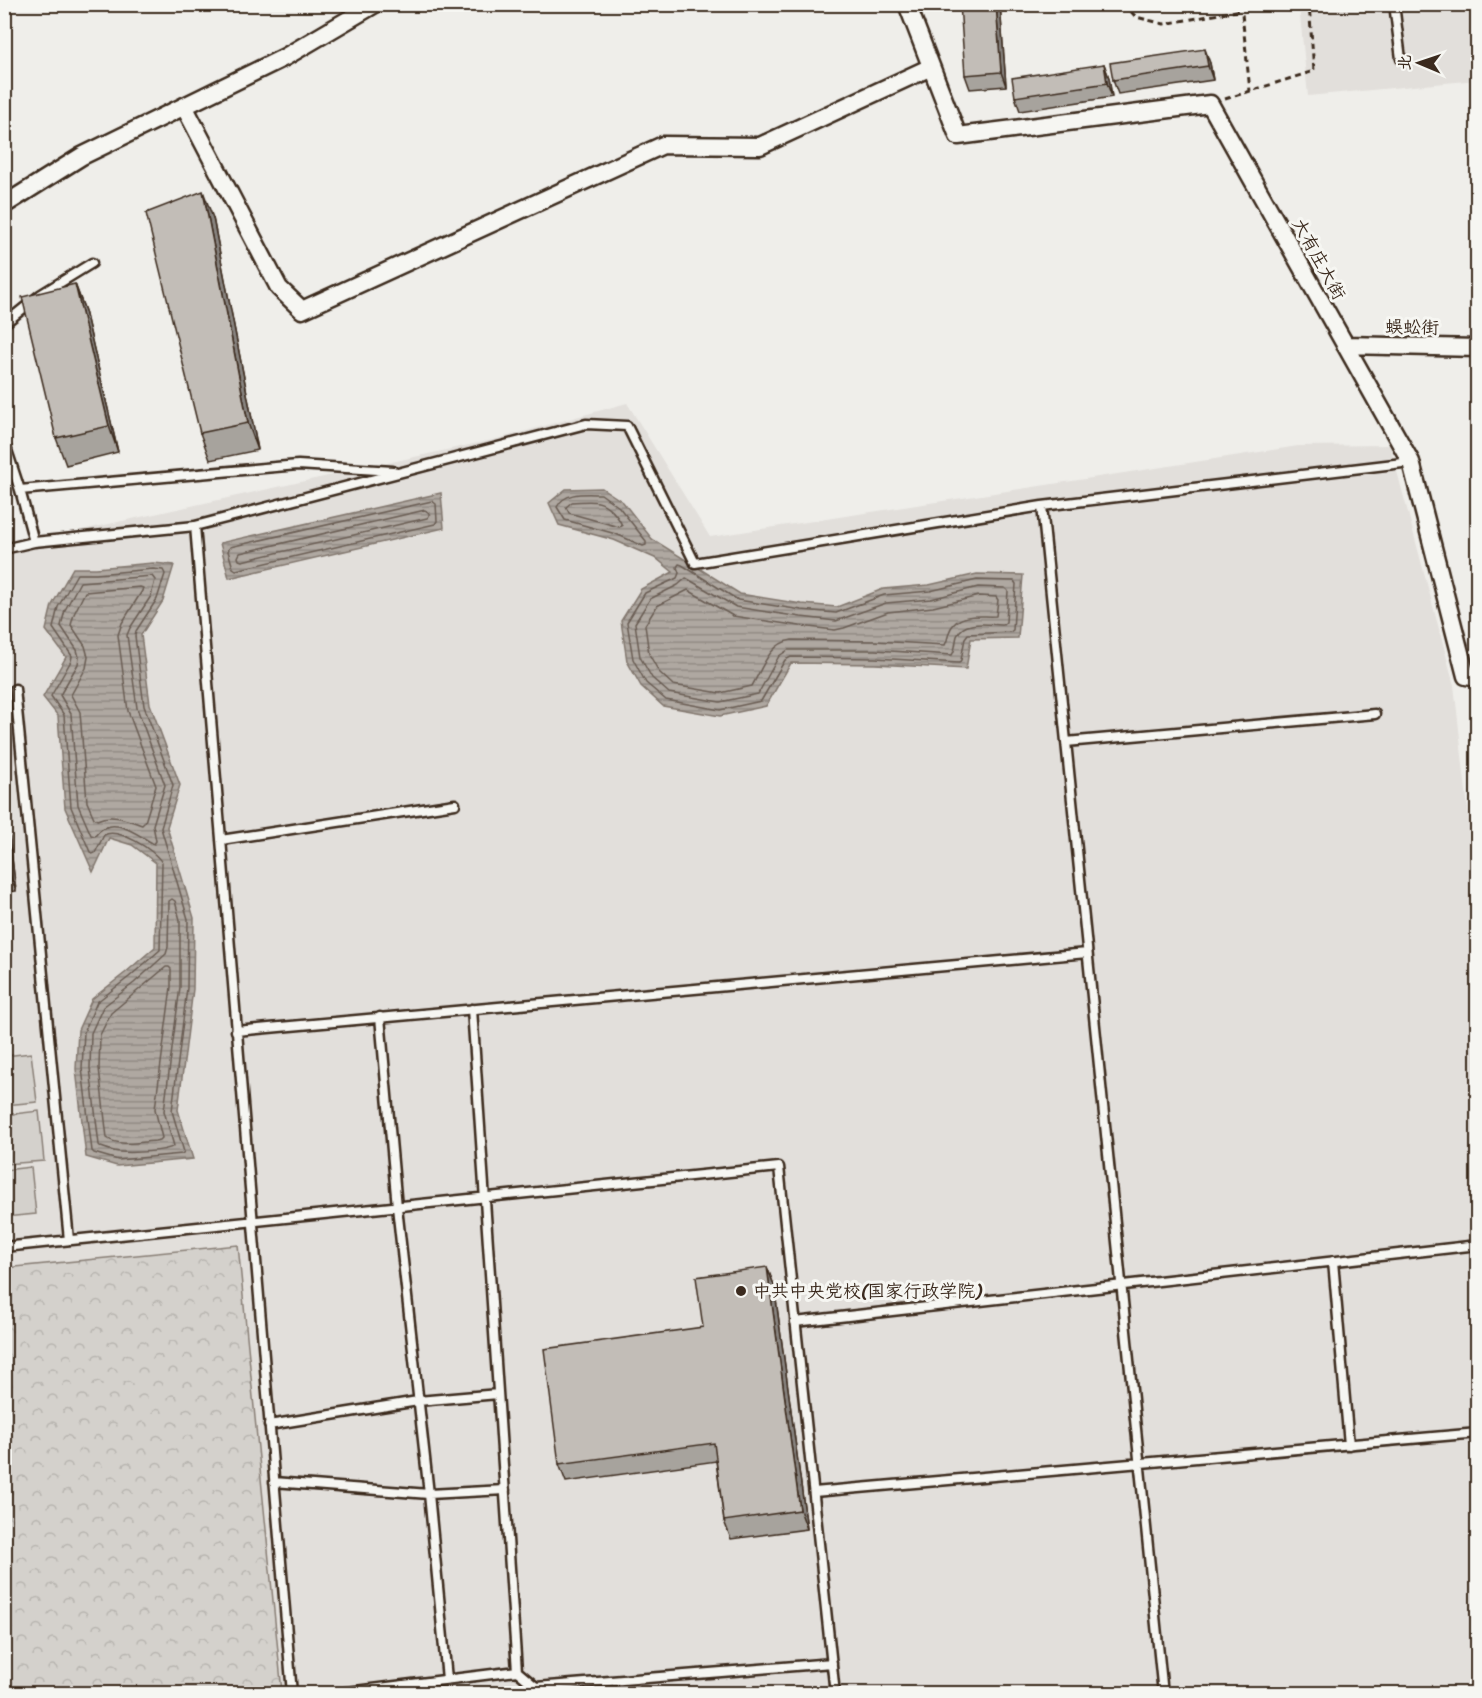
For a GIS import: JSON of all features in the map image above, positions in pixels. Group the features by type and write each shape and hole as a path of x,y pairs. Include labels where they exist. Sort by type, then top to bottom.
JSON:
{"street":[{"path":"4,205 82,156 285,57 375,4"},
{"path":"907,4 957,136 1210,104"},
{"path":"184,106 279,288 302,310 663,145 760,146 931,67"},
{"name":"大有庄大街","path":"1210,104 1411,462 1472,677"},
{"name":"蜈蚣街","path":"1345,345 1478,348"}],"lane":[{"path":"1394,4 1401,59"},
{"path":"4,324 40,295 92,263"},
{"path":"4,549 34,542 195,526 586,424 627,426 695,563 1042,506 1411,462"},
{"path":"4,441 34,542"},
{"path":"20,490 298,465 402,472"},
{"path":"1042,506 1163,1694"},
{"path":"195,526 292,1694"},
{"path":"15,689 69,1240"},
{"path":"1066,742 1375,714"},
{"path":"220,840 454,804"},
{"path":"236,1030 1087,953"},
{"path":"472,1009 517,1671 536,1690 832,1663"},
{"path":"380,1017 397,1207 447,1679"},
{"path":"4,1247 779,1167 835,1694"},
{"path":"795,1322 1478,1245"},
{"path":"1333,1262 1348,1445"},
{"path":"269,1425 418,1401 498,1394"},
{"path":"814,1492 1478,1433"},
{"path":"274,1482 429,1494 505,1490"},
{"path":"331,1694 517,1671"}],"path":[{"path":"1124,4 1136,17 1164,24 1242,10"},
{"path":"1241,4 1250,91"},
{"path":"1210,104 1314,71 1309,4"}],"shaded area":[{"path":"1299,5 1477,5 1477,80 1308,96"},
{"name":"中共中央党校(国家行政学院)","path":"627,403 710,537 1298,446 1390,445 1454,685 1477,889 1477,1693 5,1693 4,547 501,438"}],"green space":[{"path":"31,1053 37,1102 5,1105 5,1056"},
{"path":"39,1111 44,1161 5,1164 5,1115"},
{"path":"31,1167 36,1214 5,1217 5,1170"},
{"path":"238,1245 282,1692 264,1694 12,1693 4,1613 5,1268"}],"water":[{"path":"602,488 623,502 652,539 740,594 837,607 883,589 929,585 977,574 1023,575 1018,638 971,639 966,669 875,664 791,663 766,706 720,716 663,706 641,686 627,661 621,621 641,589 673,572 657,559 614,540 559,525 549,503 566,489"},
{"path":"441,493 444,528 229,578 220,543"},
{"path":"153,563 174,565 163,601 141,635 150,704 180,785 167,827 194,918 193,989 178,1110 193,1159 117,1166 86,1157 76,1069 78,1030 92,999 155,947 156,863 132,845 109,838 93,872 65,808 58,716 43,697 66,657 46,630 52,605 73,568"}],"building":[{"path":"960,4 996,4 1001,72 965,75"},
{"path":"1205,49 1208,66 1113,80 1110,63"},
{"path":"1104,64 1107,83 1015,97 1012,78"},
{"path":"203,191 248,423 200,433 146,213"},
{"path":"75,284 109,426 56,438 22,297"},
{"path":"4,833 9,872 4,873"},
{"path":"767,1267 800,1510 724,1521 714,1443 559,1464 544,1349 703,1327 696,1277"}],"place":[{"name":"中共中央党校(国家行政学院)","path":"741,1291"}]}
